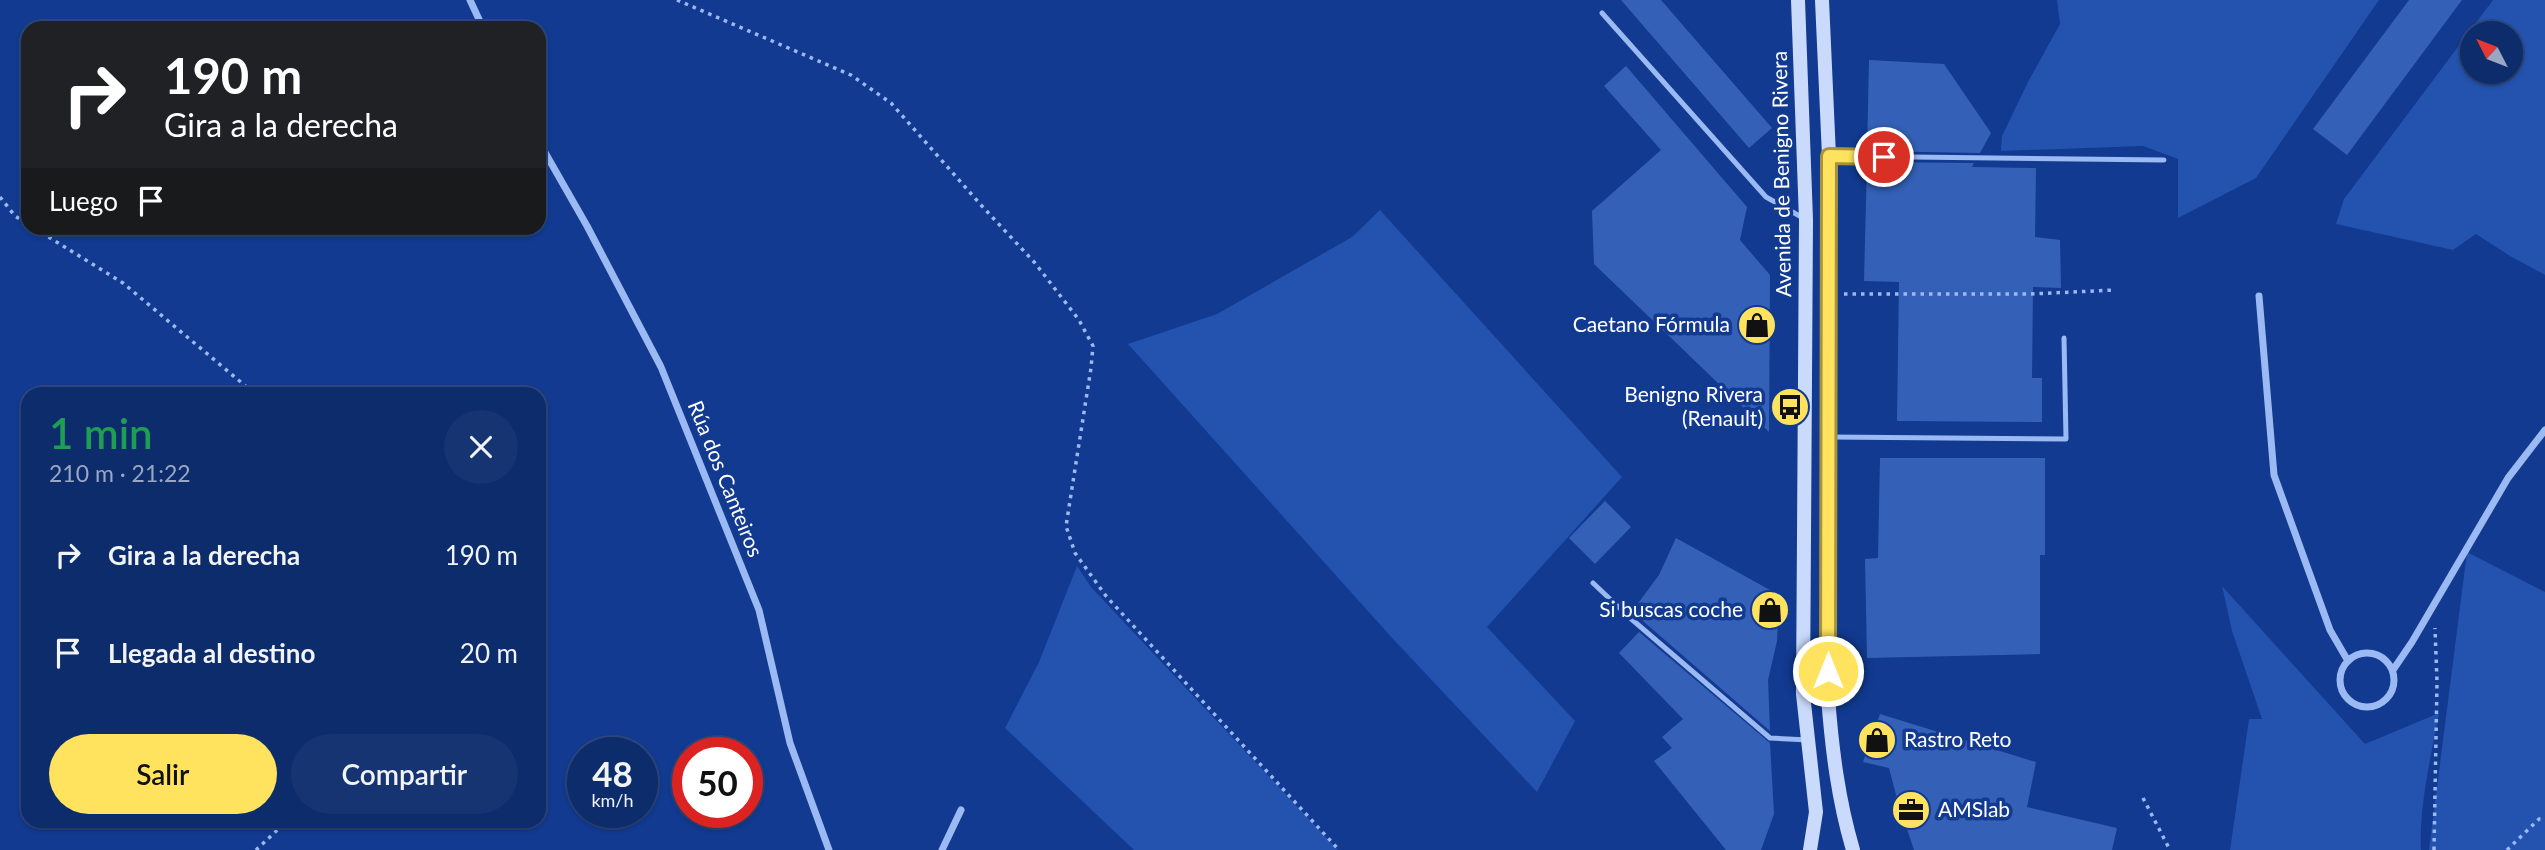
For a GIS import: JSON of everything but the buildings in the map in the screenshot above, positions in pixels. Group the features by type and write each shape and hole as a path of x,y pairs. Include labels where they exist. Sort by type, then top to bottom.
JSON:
{"main road":[{"name":"Avenida de Benigno Rivera","path":"1798,0 1806,220 1803,694 1816,812 1810,850"},
{"name":"Avenida de Benigno Rivera","path":"1822,0 1829,156 1828,697 1834,765 1843,816 1853,850"}],"street":[{"path":"470,0 480,21"},
{"name":"Rúa dos Canteiros","path":"546,154 662,367 759,610 790,743 829,850"},
{"path":"2259,296 2274,475 2330,631 2348,661"},
{"path":"2393,670 2508,478 2545,430"},
{"path":"2361,653 2384,658 2393,670 2395,678 2390,695 2378,705 2361,707 2353,704 2342,692 2340,675 2348,661 2361,653"},
{"path":"942,850 961,810"}],"lane":[{"path":"1602,13 1766,197 1806,220"},
{"path":"1829,156 2164,160"},
{"path":"1828,437 2066,439 2064,338"},
{"path":"1593,583 1770,738 1808,740"}],"path":[{"path":"677,0 851,75 891,103 1035,263 1079,320 1093,346 1066,526 1075,553 1106,596 1339,850"},
{"path":"0,197 21,220"},
{"path":"45,235 123,284 247,387"},
{"path":"1828,294 2031,295 2115,290"},
{"path":"2434,603 2437,682 2434,850"},
{"path":"2143,798 2170,850"},
{"path":"2507,850 2539,819 2545,820"},
{"path":"256,850 280,828"}],"shaded area":[{"path":"2057,0 2379,0 2256,178 2178,218 2178,159 2143,146 2001,151 2002,136 2060,24"},
{"path":"2493,0 2545,0 2545,275 2476,234 2453,250 2336,224 2344,199 2460,44 2460,84 2524,84 2524,21 2477,21"},
{"path":"1380,210 1622,477 1487,627 1575,721 1537,792 1393,639 1128,344 1217,314 1352,237"},
{"path":"2467,552 2545,592 2545,850 2429,850"},
{"path":"1077,566 1091,587 1338,850 1134,850 1005,728 1039,662"},
{"path":"2222,586 2365,744 2439,713 2424,798 2421,850 2230,850 2249,719 2262,719 2232,631"}],"place":[{"name":"Caetano Fórmula","path":"1757,325"},
{"name":"Benigno Rivera (Renault)","path":"1790,407"},
{"name":"Si buscas coche","path":"1770,610"},
{"name":"Rastro Reto","path":"1877,740"},
{"name":"AMSlab","path":"1911,810"}],"route":[{"path":"1828,671 1829,156 1884,157"}]}
